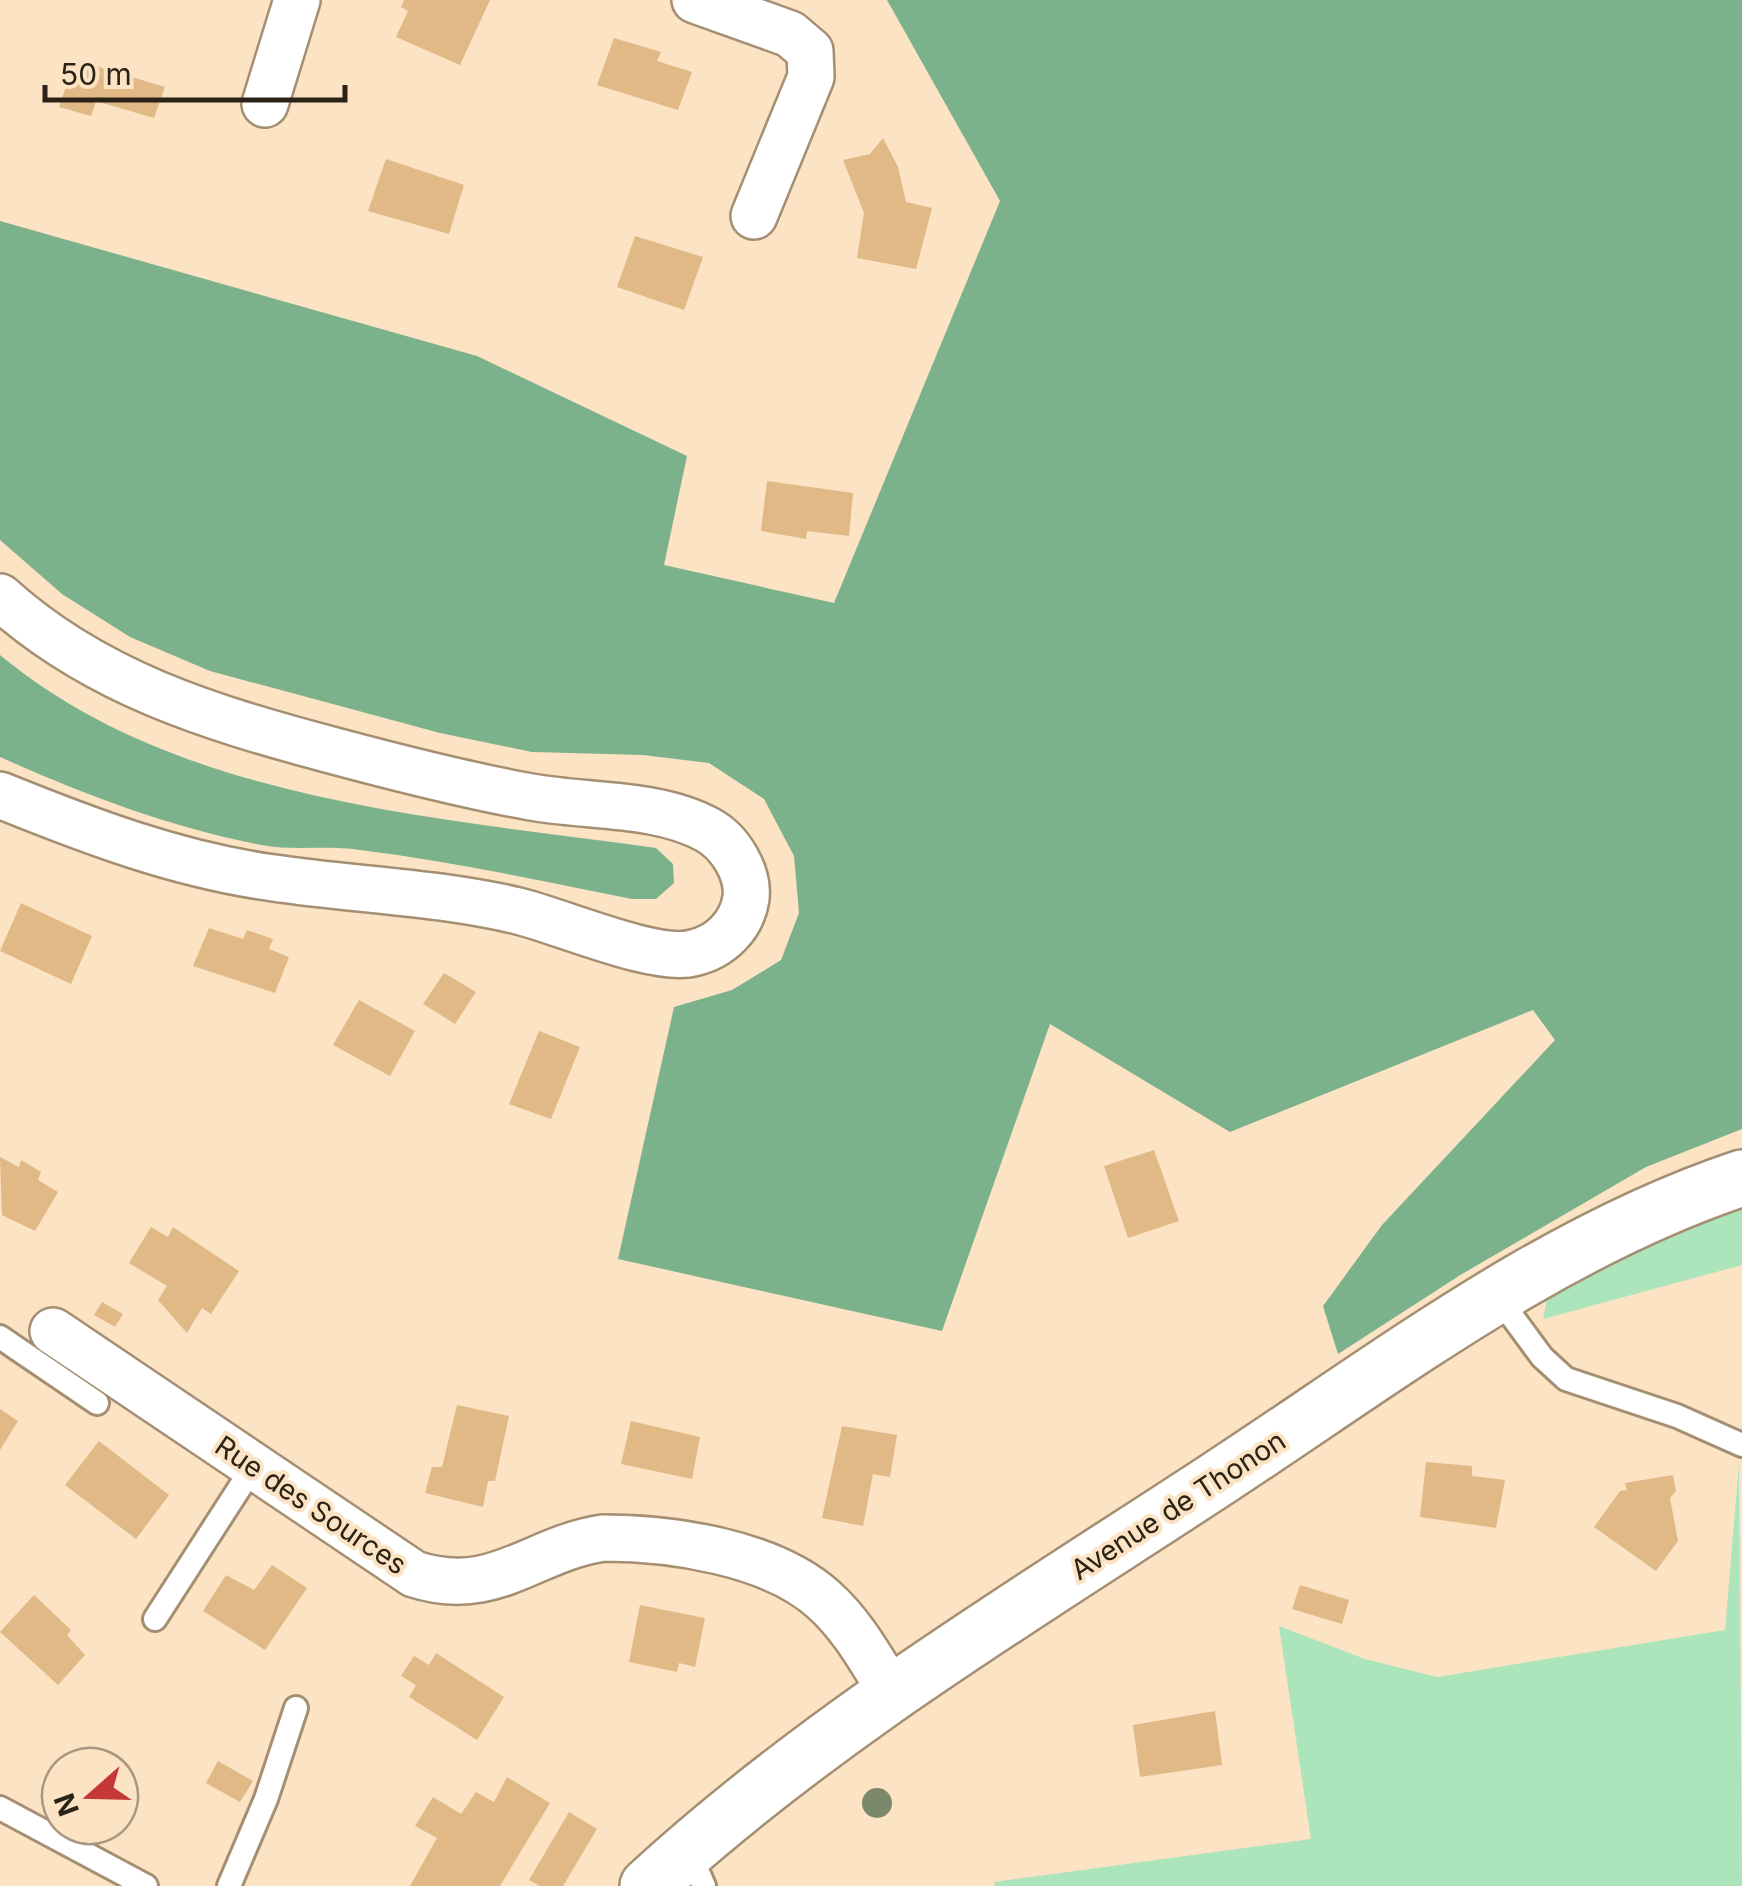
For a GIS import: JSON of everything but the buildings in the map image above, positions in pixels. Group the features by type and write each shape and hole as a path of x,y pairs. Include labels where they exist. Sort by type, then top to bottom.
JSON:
{"main road":[{"name":"Avenue de Thonon","path":"648,1886 696,1868 892,1692 1497,1296 1602,1235 1742,1178"}],"street":[{"path":"265,104 297,0"},
{"path":"694,0 790,34 810,51 810,77 754,216"},
{"path":"0,597 119,680 239,726 453,782 696,825 730,848 747,890 739,922 714,945 690,954 649,951 515,910 270,878 160,854 0,795"},
{"name":"Rue des Sources","path":"54,1330 393,1563 437,1581 484,1581 583,1541 604,1538 683,1547 773,1570 820,1596 839,1614 892,1692"}],"lane":[{"path":"1497,1296 1542,1357 1566,1379 1677,1416 1742,1445"},
{"path":"0,1337 97,1403"},
{"path":"155,1619 253,1468"},
{"path":"230,1886 266,1800 296,1708"},
{"path":"0,1808 146,1886"}],"green space":[{"path":"887,0 1742,0 1742,1129 1646,1167 1462,1274 1338,1354 1323,1306 1382,1225 1555,1040 1533,1010 1230,1132 1050,1024 942,1331 618,1259 674,1007 732,990 781,960 799,913 794,856 764,799 709,763 643,755 532,752 440,733 210,671 130,637 62,594 0,540 0,221 477,356 687,456 664,565 834,603 1000,201"},
{"path":"0,655 70,704 146,743 228,772 312,795 399,812 656,848 673,864 674,883 656,899 632,899 394,855 261,845 128,809 0,757"},
{"path":"1742,1207 1742,1265 1543,1319 1549,1288 1687,1225"},
{"path":"1739,1464 1742,1886 995,1886 994,1882 1311,1839 1279,1626 1365,1659 1437,1677 1725,1630"}]}
